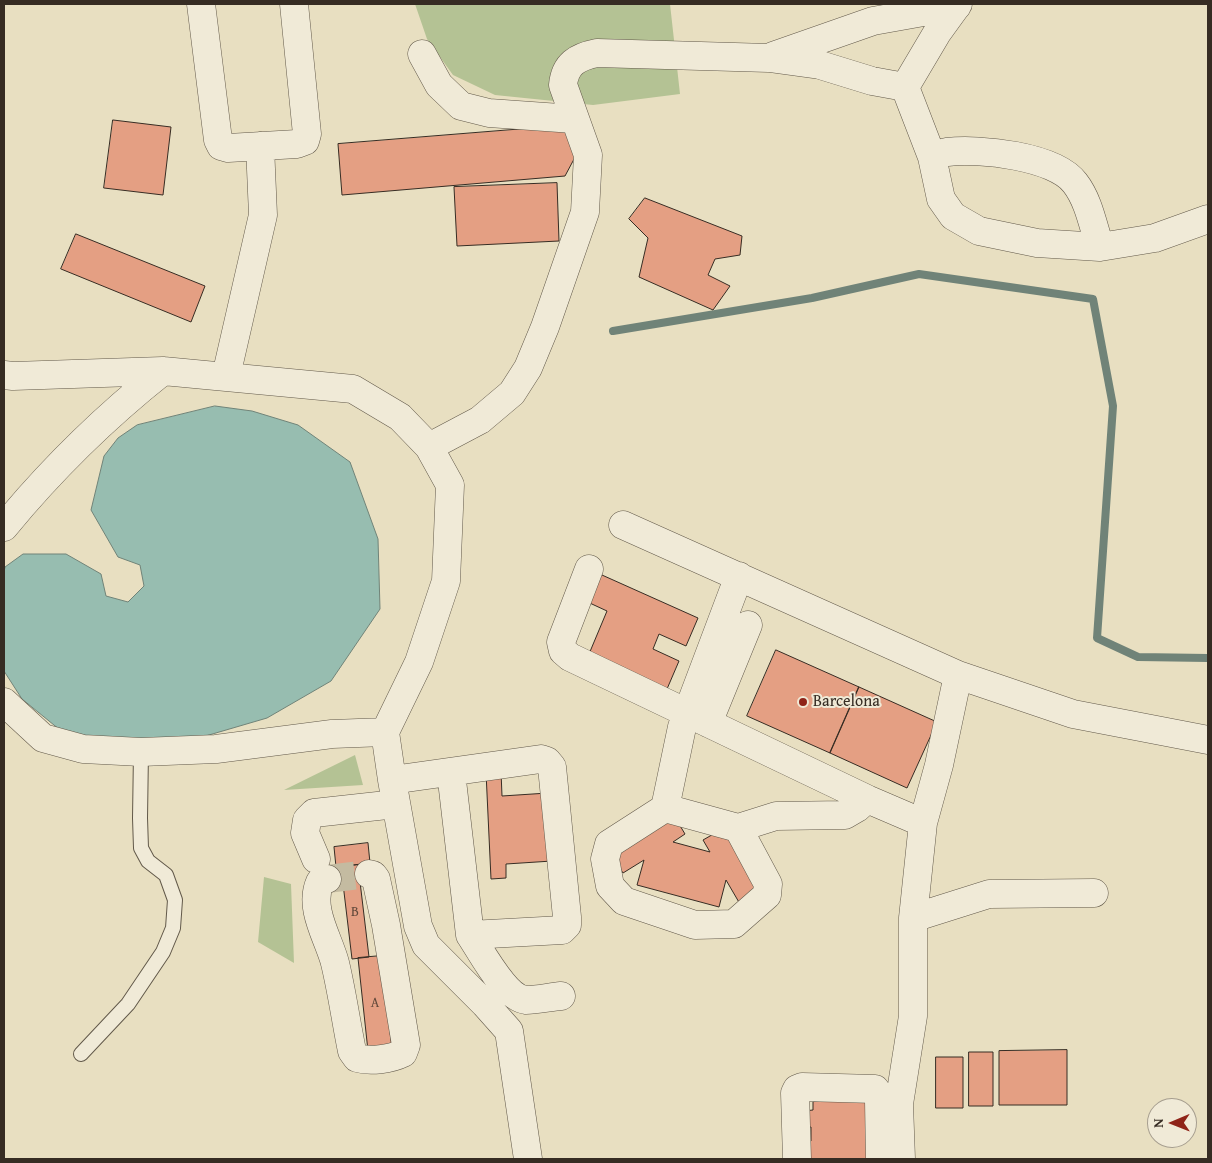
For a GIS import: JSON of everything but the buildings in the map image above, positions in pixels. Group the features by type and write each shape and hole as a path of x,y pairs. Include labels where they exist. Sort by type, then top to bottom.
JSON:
{"street":[{"path":"201,4 218,140 221,146 228,148 297,144 305,140 307,134 294,4"},
{"path":"769,58 873,21 957,5"},
{"path":"905,87 937,33 957,5"},
{"path":"429,447 480,420 512,393 528,368 546,327 584,212 588,155 563,85 564,73 573,62 584,56 597,53 769,58 820,65 872,81 905,87"},
{"path":"422,54 439,85 461,106 489,113 574,119"},
{"path":"905,87 932,157 941,198 953,216 980,231 1037,243 1100,247 1155,238 1208,220"},
{"path":"226,376 263,215 260,146"},
{"path":"932,157 946,152 982,152 1026,158 1060,169 1074,182 1084,198 1100,247"},
{"path":"4,527 89,434 132,395 163,371"},
{"path":"4,375 163,371 354,389 400,417 429,447 450,485 446,581 419,662 385,732 417,920 426,945 485,1004 508,1031 528,1159"},
{"path":"623,525 958,675 1073,714 1208,740"},
{"path":"589,569 561,642 563,651 570,657 867,799 924,823"},
{"path":"698,718 739,576"},
{"path":"738,828 768,884 767,895 734,924 695,925 624,901 610,886 605,859 609,844 665,808 682,727 698,718 748,625"},
{"path":"880,1159 889,1105 913,1016 913,918 924,823 939,765 958,675"},
{"path":"4,702 43,738 83,749 141,752 216,748 332,734 385,732"},
{"path":"369,874 373,875 376,879 386,925 406,1045 403,1053 398,1055 364,1060 357,1058 352,1050 334,961 321,928 317,908 321,869 305,833 307,820 314,813 394,792 451,772 541,759 548,761 552,767 567,925 562,930 470,935"},
{"path":"451,772 470,935 500,961 505,986 518,998 526,1000 561,996"},
{"path":"665,808 738,828 776,816 845,815 867,799"},
{"path":"913,918 989,894 1094,893"},
{"path":"386,925 417,920"},
{"path":"445,964 500,961"},
{"path":"797,1159 795,1093 797,1089 802,1087 875,1089 889,1105 901,1159"}],"lane":[{"path":"81,1054 128,1004 163,952 173,928 175,900 166,875 148,862 141,848 141,752"}],"green space":[{"path":"415,4 670,4 680,94 593,105 495,95 453,75 427,39"},
{"path":"355,755 363,785 284,790"},
{"path":"264,877 291,884 294,963 258,942"}],"water":[{"path":"215,406 252,411 298,425 350,462 378,539 380,609 331,681 267,718 168,747 65,734 22,699 4,671 5,567 23,554 66,554 101,574 106,596 128,602 144,586 140,565 118,557 91,510 104,456 118,438 137,425"}],"waterway":[{"path":"613,331 812,298 919,274 1093,299 1113,406 1097,638 1138,657 1208,658"}],"tunnel":[{"path":"327,879 369,874"}],"place":[{"name":"Barcelona","path":"803,702"}]}
